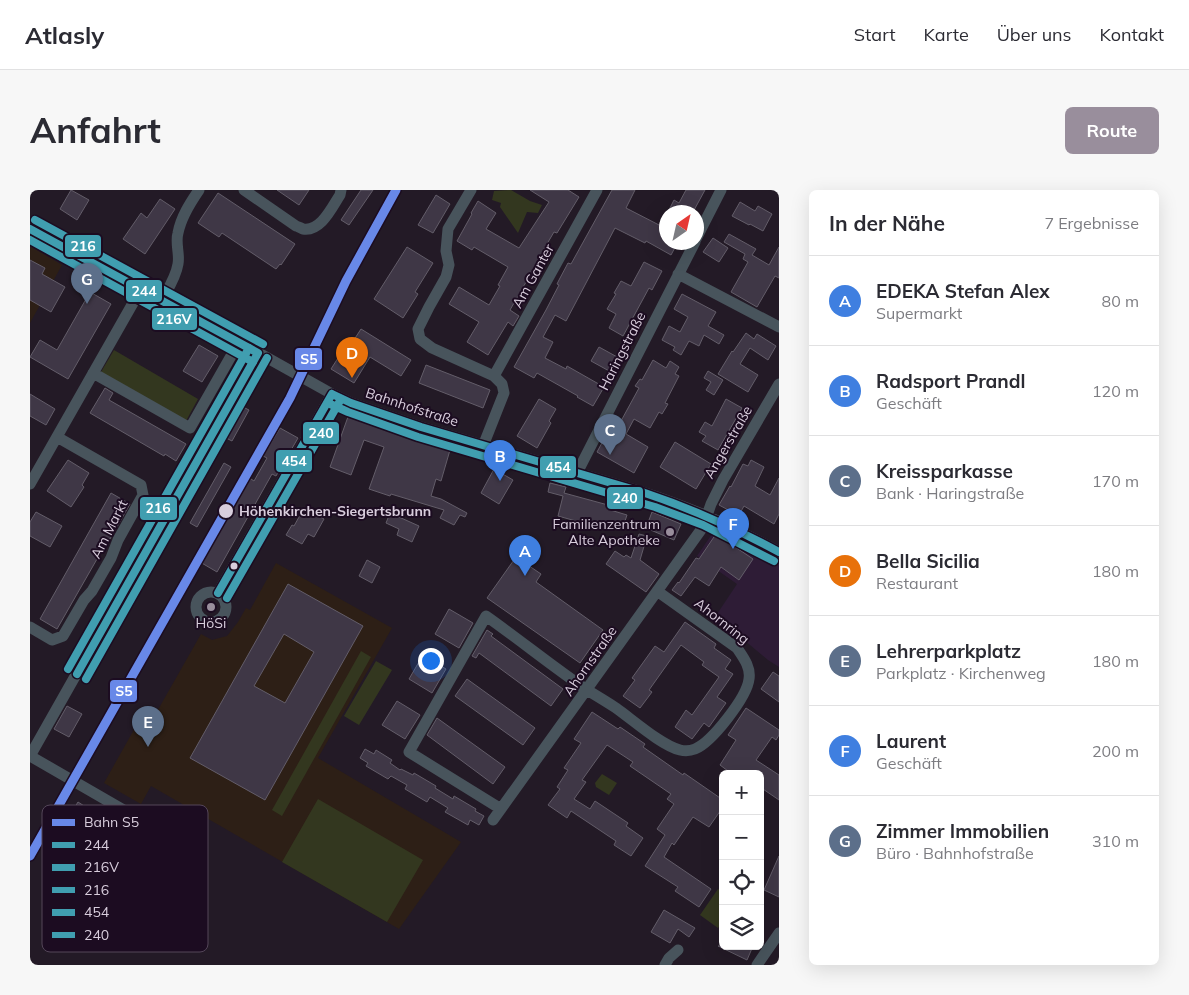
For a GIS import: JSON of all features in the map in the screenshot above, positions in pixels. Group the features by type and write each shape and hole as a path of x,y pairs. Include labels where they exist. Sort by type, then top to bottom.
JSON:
{"street":[{"path":"162,300 172,283 178,265 177,236 180,223 199,190"},
{"path":"244,190 303,229 317,226 323,220 340,195 341,190"},
{"path":"472,190 448,229 446,251 449,265 446,277 418,329 420,339 432,348 494,376 502,384 504,393 483,446"},
{"name":"Am Ganter","path":"494,376 597,190"},
{"path":"704,223 721,190"},
{"name":"Bahnhofstraße","path":"30,229 351,403 421,427 677,504 707,516 779,552"},
{"name":"Haringstraße","path":"577,473 690,250"},
{"path":"678,274 779,327"},
{"path":"30,484 141,289"},
{"path":"93,373 190,428 239,342"},
{"path":"115,805 30,756 258,353"},
{"name":"Angerstraße","path":"707,516 723,480 779,384"},
{"path":"218,593 332,394"},
{"name":"Am Markt","path":"30,627 52,640 62,636 112,558 118,540 143,495 141,485 56,437"},
{"name":"Ahornstraße","path":"493,820 703,527 707,516"},
{"name":"Ahornring","path":"501,809 409,752 486,616 587,690 669,746 682,750 695,749 716,732 730,715 745,692 750,678 745,659 736,648 657,591"},
{"path":"757,965 779,934"},
{"path":"666,965 669,958 678,950"}],"shaded area":[{"path":"30,246 62,265 30,323"},
{"path":"714,531 779,564 779,667 744,640 713,620 737,584 697,556"},
{"path":"276,563 392,628 318,758 461,842 399,929 208,819 208,805 184,805 151,786 141,804 104,783 145,710 155,715 201,634 212,640 227,636 246,608 250,610"}],"green space":[{"path":"511,190 530,201 542,205 538,213 527,212 518,233 500,207 501,203 492,200 494,191"},
{"path":"114,350 198,399 186,421 101,372"},
{"path":"361,651 371,657 282,816 272,810"},
{"path":"376,661 392,670 359,725 344,716"},
{"path":"602,774 617,783 609,795 596,787 595,783"},
{"path":"318,799 423,860 387,922 282,862"},
{"path":"718,889 719,890 718,928 700,915"}],"building":[{"path":"71,190 89,200 77,220 60,209"},
{"path":"277,190 309,190 299,205"},
{"path":"361,190 373,190 349,225 341,220"},
{"path":"530,190 568,190 579,197 557,233 554,232 510,310 519,316 513,326 508,322 488,355 467,342 479,322 449,304 459,287 489,305 508,267 474,247 472,250 457,241 478,201 496,213 486,229 519,248 549,202"},
{"path":"612,190 635,190 626,208 659,225 659,248 615,228 566,321 555,315 543,337 553,342 545,358 566,369 567,366 604,387 593,406 537,373 534,378 514,367 559,285 557,284 568,263 571,264"},
{"path":"686,190 705,190 697,205 672,205 674,200 679,203"},
{"path":"218,193 295,244 281,265 276,269 222,233 219,237 198,223"},
{"path":"436,195 450,204 433,233 418,225"},
{"path":"160,199 175,209 145,254 123,239 141,213 147,218"},
{"path":"740,202 755,211 758,206 772,214 763,231 732,216"},
{"path":"729,234 756,249 752,255 769,265 779,247 779,278 775,276 757,307 731,292 748,262 743,259 745,254 724,242"},
{"path":"713,238 728,248 719,262 703,252"},
{"path":"407,247 433,263 415,292 418,294 403,318 374,299"},
{"path":"662,250 674,250 671,255"},
{"path":"30,260 45,268 42,274 65,287 51,312 30,300"},
{"path":"644,262 662,271 652,290 649,288 623,336 609,328 616,314 607,309 621,281 631,286"},
{"path":"90,292 111,304 68,379 30,357 40,340 57,350"},
{"path":"682,294 716,312 708,326 724,335 719,344 704,335 699,346 689,341 681,355 673,350 675,347 662,340 669,326 680,332 688,317 674,309"},
{"path":"361,329 411,360 401,376 370,357 354,383 331,369 345,347 348,349"},
{"path":"746,333 754,339 757,334 776,346 768,360 750,348 740,364 758,375 748,392 718,374"},
{"path":"199,345 218,356 202,382 183,371"},
{"path":"599,347 619,358 611,372 591,361"},
{"path":"653,360 666,368 670,361 679,367 675,374 679,376 665,403 668,404 662,414 659,412 650,428 634,419 626,434 648,447 634,473 597,452 610,428 613,430 619,420 621,421 639,388 635,386 640,379 642,380"},
{"path":"426,365 490,390 483,408 419,383"},
{"path":"708,371 723,380 714,395 706,390 711,382 704,378"},
{"path":"105,388 113,393 109,400 186,444 176,461 90,413"},
{"path":"30,394 55,409 46,425 30,416"},
{"path":"539,399 556,409 549,421 551,423 537,448 517,436"},
{"path":"726,399 742,408 718,450 702,441 706,436 699,432 705,422 712,426"},
{"path":"241,406 249,410 232,441 224,437"},
{"path":"349,414 422,442 450,450 441,481 436,479 431,496 441,499 467,513 465,517 460,515 454,525 440,518 444,510 369,489 384,447 364,440 351,475 330,467"},
{"path":"280,428 298,438 276,476 272,474 217,572 200,562 248,477 254,481 267,458 263,456"},
{"path":"675,442 711,464 696,489 660,467"},
{"path":"68,460 89,473 82,485 84,487 71,507 47,491"},
{"path":"751,460 764,467 755,486 770,495 779,478 779,514 774,524 744,506 739,515 719,505 743,464 748,466"},
{"path":"224,463 231,467 197,527 190,523"},
{"path":"494,469 513,480 499,504 481,493"},
{"path":"550,483 566,487 564,493 608,505 607,509 627,515 623,527 603,521 601,528 558,516 563,496 548,492"},
{"path":"111,493 130,504 57,629 40,619"},
{"path":"304,508 324,519 314,537 308,534 302,544 286,535 292,525 294,526"},
{"path":"36,512 62,526 50,547 30,536 30,522"},
{"path":"652,512 681,524 674,540 646,528"},
{"path":"390,513 419,526 412,542 397,535 399,529 386,523"},
{"path":"639,534 647,536 640,560 659,574 646,592 606,564 615,551 624,557 626,555 631,558"},
{"path":"716,534 753,559 739,580 721,567 709,586 695,577 681,596 672,590 696,558 699,559"},
{"path":"516,557 541,574 536,582 603,630 580,663 487,598"},
{"path":"367,560 380,567 372,583 359,576"},
{"path":"288,584 363,626 265,800 190,758","holes":["284,634 314,652 285,703 254,686"]},
{"path":"449,609 473,623 459,648 435,634"},
{"path":"685,622 716,644 714,648 731,660 725,669 733,674 717,697 726,703 709,727 704,723 692,739 675,727 686,710 692,715 719,677 702,665 704,662 681,645 649,690 652,692 640,708 623,696 635,680 632,678 655,646 664,652"},
{"path":"487,630 493,634 491,636 563,689 551,706 479,653 476,658 472,656"},
{"path":"423,655 446,669 432,693 409,679"},
{"path":"773,672 779,676 779,702 761,689"},
{"path":"467,679 535,728 523,745 455,696"},
{"path":"397,701 420,715 405,739 382,725"},
{"path":"67,706 82,714 69,737 54,729"},
{"path":"746,708 779,730 776,740 772,737 756,760 779,775 779,800 764,790 764,770 727,770 720,765 736,740 728,735"},
{"path":"592,712 618,729 620,727 645,744 643,747 719,797 719,813 709,827 693,817 674,845 672,843 664,857 711,889 699,907 675,891 678,887 645,866 665,835 657,829 674,804 667,799 671,794 630,766 633,762 607,745 582,780 586,782 574,799 590,809 595,801 628,823 626,826 643,838 631,856 614,845 616,841 571,811 567,818 548,805 560,789 557,787 568,770 564,768 581,743 574,739"},
{"path":"437,718 505,767 493,784 427,735"},
{"path":"365,749 374,754 376,750 392,760 390,763 400,770 413,775 414,773 453,799 454,796 476,809 475,811 484,816 479,825 470,820 468,825 445,812 448,808 430,797 427,802 405,789 407,785 391,776 388,779 366,766 368,763 360,758"},
{"path":"779,856 779,897 764,890"},
{"path":"664,910 695,928 689,937 678,929 670,943 651,932"},
{"path":"726,950 751,950 747,960"}],"rail line":[{"name":"S5","path":"59,805 290,398 346,281 396,190"},
{"name":"S5","path":"30,856 42,835"}],"transit line":[{"name":"216","path":"35,220 263,344"},
{"name":"244","path":"30,229 258,353"},
{"name":"216V","path":"30,240 253,362"},
{"name":"216","path":"68,669 249,348"},
{"name":"244","path":"77,674 258,353"},
{"name":"216V","path":"86,679 267,358"},
{"name":"454","path":"332,394 351,403 421,427 660,498 712,519 779,552"},
{"name":"454","path":"218,593 332,394"},
{"name":"240","path":"227,598 341,399"},
{"name":"240","path":"328,403 418,437 655,507 703,525 774,561"}],"place":[{"name":"Zimmer Immobilien","path":"87,304"},
{"name":"Bella Sicilia","path":"352,378"},
{"name":"Kreissparkasse","path":"610,455"},
{"name":"Radsport Prandl","path":"500,481"},
{"name":"Höhenkirchen-Siegertsbrunn","path":"226,511"},
{"name":"Familienzentrum Alte Apotheke","path":"670,532"},
{"name":"Laurent","path":"733,549"},
{"name":"EDEKA Stefan Alex","path":"525,576"},
{"name":"HöSi","path":"211,607"},
{"name":"Lehrerparkplatz","path":"148,747"}]}
